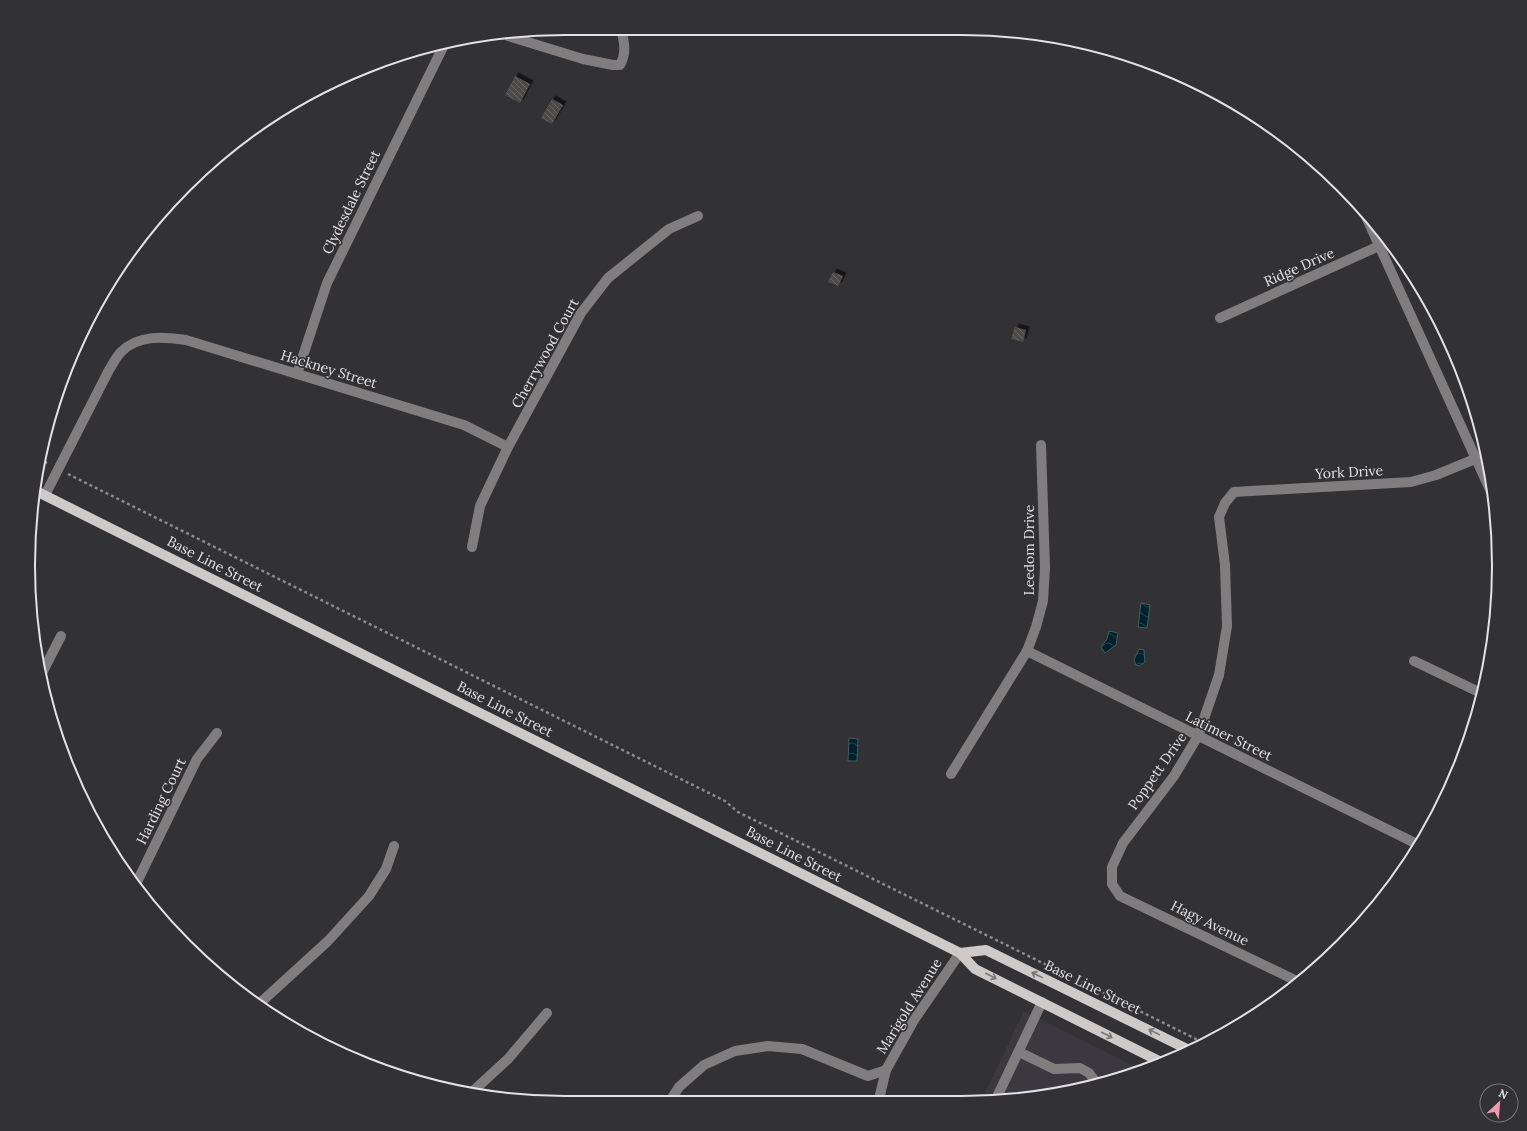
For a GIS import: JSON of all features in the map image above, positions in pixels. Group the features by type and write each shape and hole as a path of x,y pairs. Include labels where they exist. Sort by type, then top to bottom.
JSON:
{"main road":[{"name":"Base Line Street","path":"41,493 960,953 975,969 1156,1059"},
{"name":"Base Line Street","path":"960,953 986,950 1183,1047"}],"street":[{"path":"514,38 583,59 620,65 624,58 623,35"},
{"name":"Clydesdale Street","path":"297,374 327,283 441,50"},
{"name":"Cherrywood Court","path":"472,547 480,506 508,447 581,313 608,278 669,228 698,216"},
{"path":"1374,233 1484,476"},
{"name":"Ridge Drive","path":"1220,318 1383,245"},
{"name":"Hackney Street","path":"58,469 109,370 121,352 137,340 161,337 186,340 464,424 508,447"},
{"name":"Leedom Drive","path":"951,774 1028,651 1036,627 1043,601 1045,568 1041,445"},
{"name":"York Drive","path":"1225,503 1234,492 1411,482 1436,475 1475,458"},
{"path":"41,493 58,469"},
{"name":"Poppett Drive","path":"1112,884 1112,867 1123,843 1174,776 1198,736 1219,675 1228,626 1225,565 1219,517 1225,503"},
{"path":"45,667 60,636"},
{"name":"Latimer Street","path":"1028,651 1413,843"},
{"path":"1414,661 1477,691"},
{"name":"Harding Court","path":"138,879 197,759 217,733"},
{"path":"263,1001 328,941 369,896 386,869 394,846"},
{"name":"Hagy Avenue","path":"1112,884 1120,896 1293,979"},
{"name":"Marigold Avenue","path":"880,1096 886,1070 914,1020 960,953"},
{"path":"998,1095 1042,1002"},
{"path":"476,1088 508,1058 547,1014"},
{"path":"673,1096 678,1087 704,1065 735,1051 768,1046 802,1050 868,1076 886,1070"},
{"path":"1019,1052 1054,1069 1080,1068 1089,1072 1094,1079"}],"path":[{"path":"45,462 726,801 738,812 1198,1040"}],"shaded area":[{"path":"1024,1011 1135,1067 1099,1078 1065,1086 984,1095"}],"water":[{"path":"1141,603 1150,605 1147,628 1138,627"},
{"path":"1109,631 1118,633 1116,645 1105,653 1101,647 1107,639"},
{"path":"1139,649 1144,650 1145,662 1139,666 1136,665 1134,660"},
{"path":"849,738 858,739 857,761 848,761"}],"building":[{"path":"515,76 530,84 520,103 505,95"},
{"path":"552,99 563,105 552,124 541,118"},
{"path":"833,272 843,276 838,286 828,282"},
{"path":"1015,327 1026,330 1023,342 1011,339"}]}
